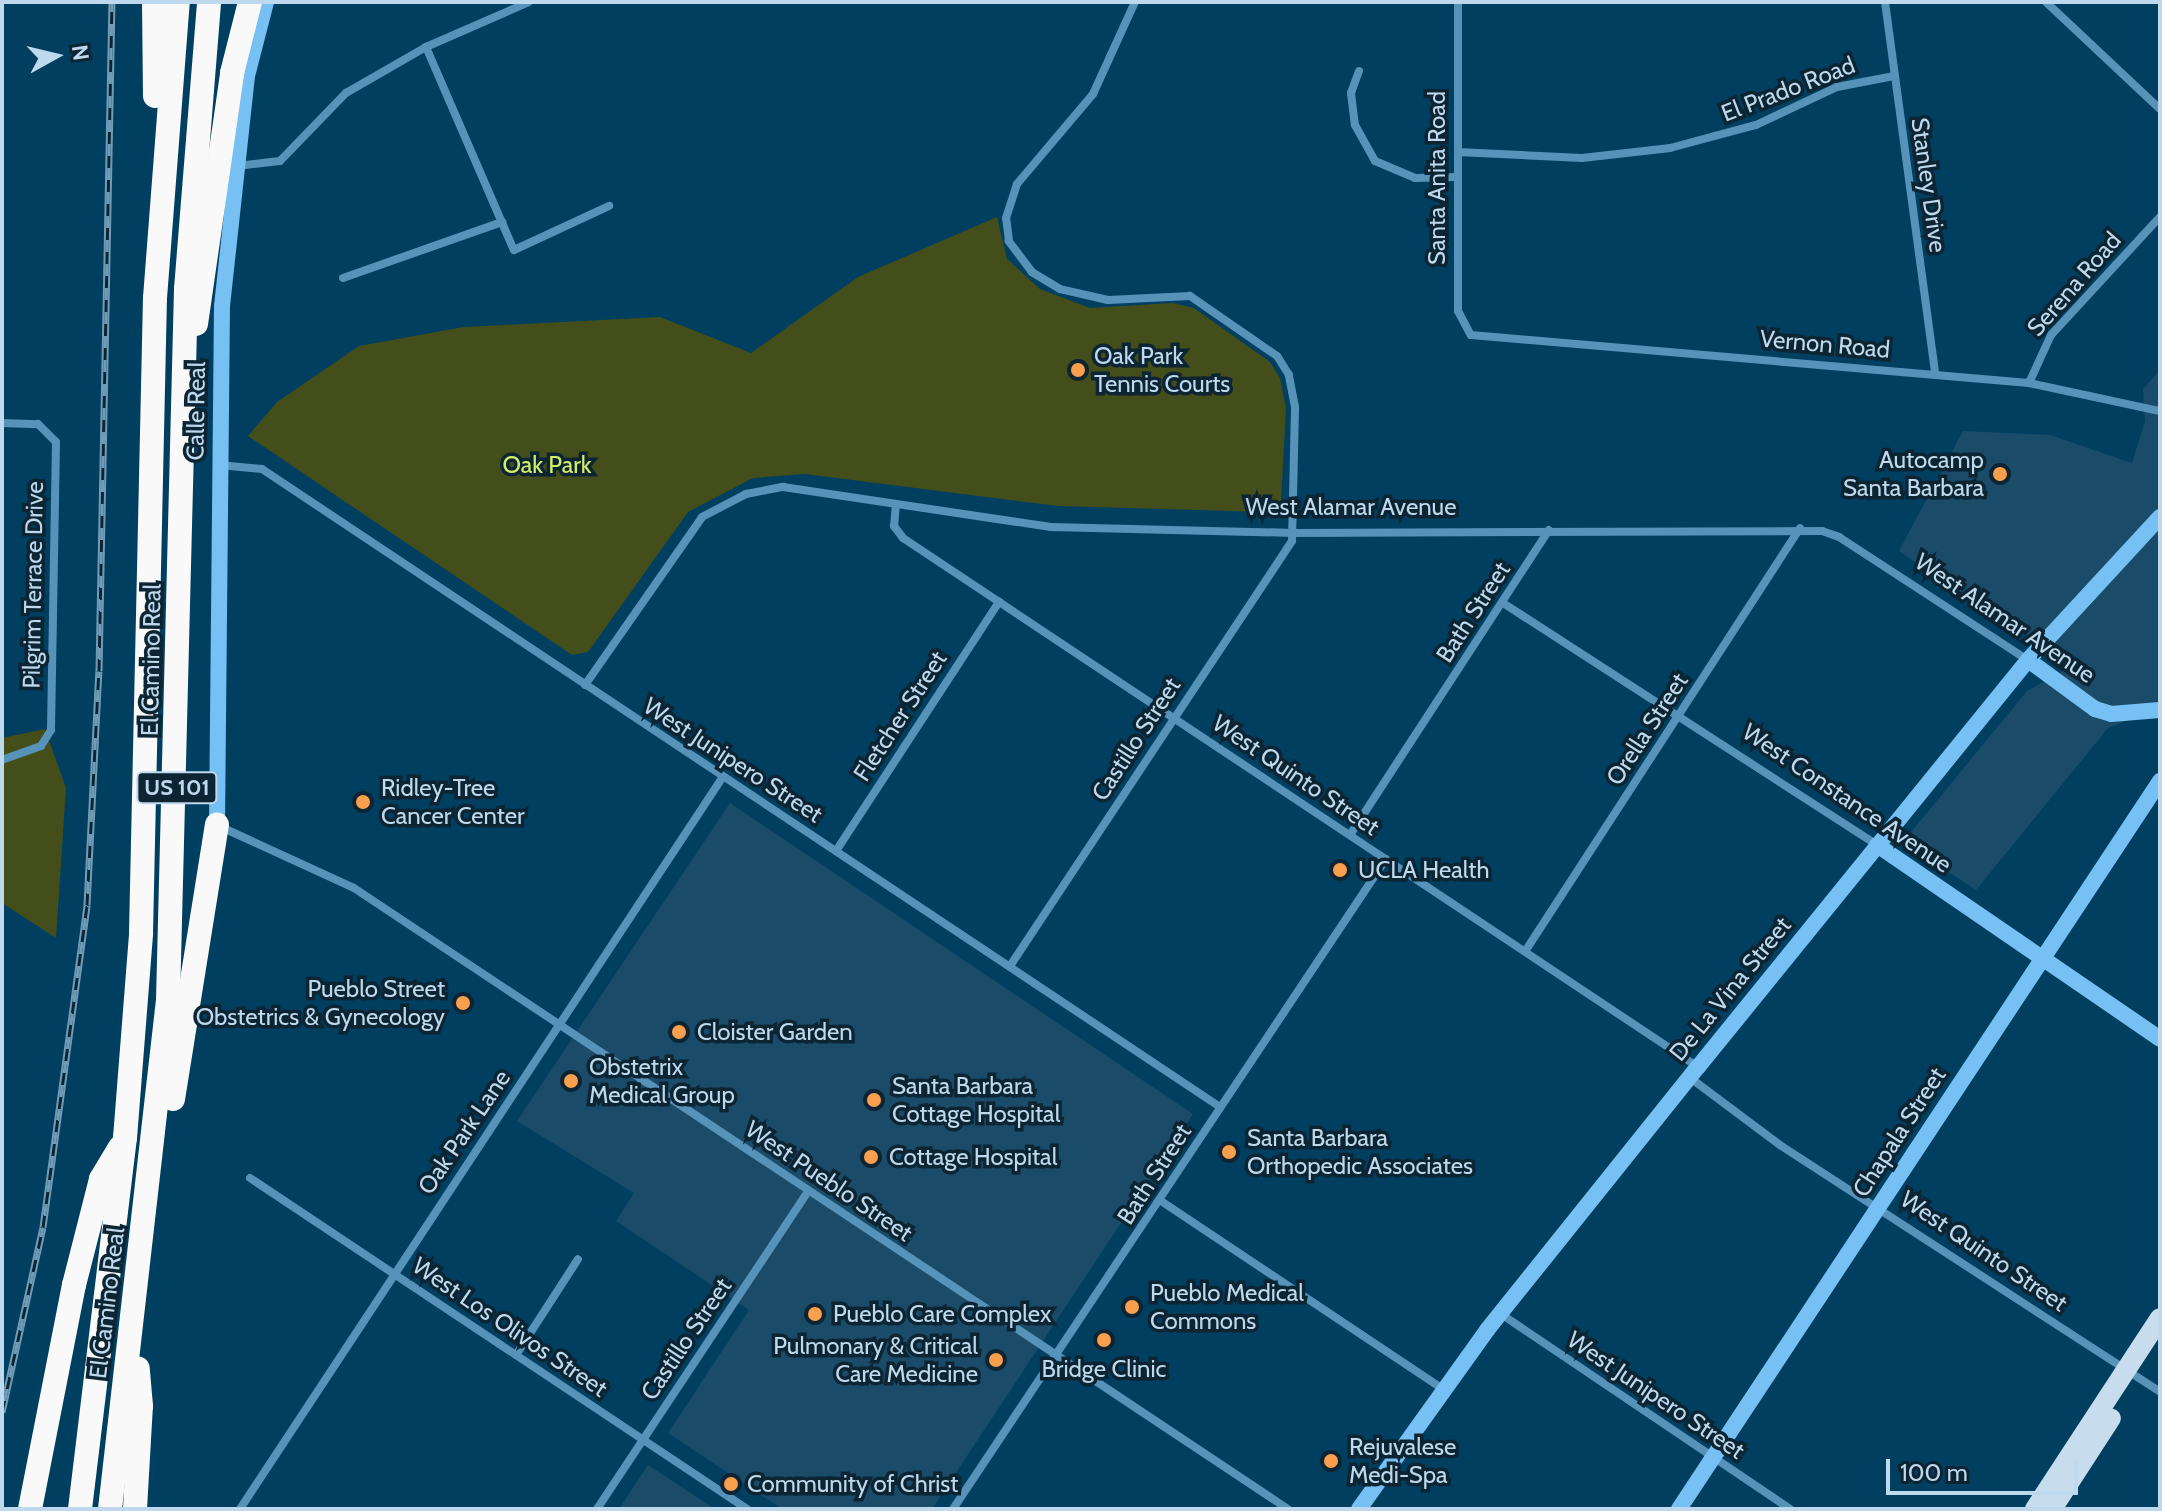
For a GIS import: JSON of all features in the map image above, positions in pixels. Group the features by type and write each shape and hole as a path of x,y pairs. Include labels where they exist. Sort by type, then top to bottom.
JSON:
{"highway":[{"path":"154,2 155,298"},
{"name":"El Camino Real","path":"80,1509 125,1138 145,822 155,298 178,2"},
{"name":"El Camino Real","path":"110,1509 145,1218 172,924 185,357 193,176 209,2"},
{"path":"185,357 201,307 232,73 250,2"},
{"path":"145,1218 174,1096 217,825"},
{"path":"30,1509 74,1285 101,1179 125,1138"},
{"path":"134,1314 141,1406 135,1509"}],"main road":[{"path":"2052,1509 2132,1374 2160,1318"},
{"path":"2035,1509 2132,1374 2160,1344"}],"street":[{"name":"Calle Real","path":"217,825 222,306 247,76 266,2"},
{"path":"236,166 264,167 286,157 346,93 426,47 529,2"},
{"path":"1135,2 1093,94 1017,184 1006,218 1009,241 1032,272 1060,289 1108,300 1190,296 1277,356 1289,375 1295,407 1293,533"},
{"name":"Santa Anita Road","path":"1458,2 1459,319 1466,331 1485,338"},
{"name":"Stanley Drive","path":"1885,2 1935,373"},
{"path":"2046,2 2160,109"},
{"path":"426,47 514,250 609,206"},
{"path":"1359,71 1351,93 1355,125 1375,161 1415,178 1457,177"},
{"name":"El Prado Road","path":"1458,152 1582,158 1670,148 1756,125 1837,87 1894,76"},
{"name":"Serena Road","path":"2029,383 2051,335 2160,217"},
{"path":"343,278 502,222"},
{"name":"Vernon Road","path":"1485,338 2029,383 2160,411"},
{"name":"Pilgrim Terrace Drive","path":"2,423 38,424 56,442 51,730 41,746 2,760"},
{"name":"West Junipero Street","path":"219,465 262,469 1220,1107"},
{"name":"West Alamar Avenue","path":"585,685 689,532 717,506 746,494 783,487 1051,527 1293,533 1800,528 1839,537 2028,660 2095,709 2111,714 2160,710"},
{"name":"West Quinto Street","path":"896,504 897,533 1526,950 1694,1072 1780,1145 1880,1205 2160,1392"},
{"name":"De La Vina Street","path":"1359,1509 1443,1389 1501,1314 1877,845 2028,660 2160,517"},
{"name":"Orella Street","path":"1526,950 1800,528"},
{"name":"Bath Street","path":"1350,835 1549,530"},
{"name":"Castillo Street","path":"1010,966 1289,547 1293,533"},
{"name":"Fletcher Street","path":"836,851 999,602"},
{"name":"West Constance Avenue","path":"1503,603 1877,845 2160,1039"},
{"name":"Oak Park Lane","path":"240,1509 722,778"},
{"name":"Chapala Street","path":"1679,1509 2160,781"},
{"name":"West Pueblo Street","path":"217,825 335,878 1288,1509"},
{"name":"Bath Street","path":"953,1509 1386,859"},
{"name":"West Los Olivos Street","path":"250,1178 747,1509"},
{"name":"Castillo Street","path":"597,1509 808,1191"},
{"path":"1161,1201 1443,1389"},
{"path":"516,1355 578,1259"},
{"name":"West Junipero Street","path":"1501,1314 1790,1509"}],"shaded area":[{"path":"2160,370 2160,708 2108,728 1976,890 1903,842 2027,691 2070,667 2068,651 2020,634 1899,551 1963,431 2050,435 2132,463 2145,421 2143,389"},
{"name":"Cottage Hospital","path":"730,803 1193,1114 932,1509 782,1509 668,1433 749,1310 616,1221 634,1193 517,1121"},
{"path":"648,1465 715,1509 619,1509"}],"green space":[{"name":"Oak Park","path":"997,217 1007,259 1040,289 1090,308 1173,303 1194,308 1270,362 1280,378 1286,408 1281,501 1267,512 1058,506 805,474 753,478 688,512 588,652 572,655 248,436 277,402 359,346 464,327 660,317 751,353 858,277"},
{"path":"45,729 66,788 56,938 2,903 2,738"}],"railway":[{"path":"2,1412 43,1227 87,905 99,671 112,2"}],"place":[{"name":"Oak Park Tennis Courts","path":"1078,370"},
{"name":"Autocamp Santa Barbara","path":"2000,474"},
{"name":"Ridley-Tree Cancer Center","path":"363,802"},
{"name":"UCLA Health","path":"1340,870"},
{"name":"Pueblo Street Obstetrics & Gynecology","path":"463,1003"},
{"name":"Cloister Garden","path":"679,1032"},
{"name":"Obstetrix Medical Group","path":"571,1081"},
{"name":"Santa Barbara Cottage Hospital","path":"874,1100"},
{"name":"Santa Barbara Orthopedic Associates","path":"1229,1152"},
{"name":"Cottage Hospital","path":"871,1157"},
{"name":"Pueblo Medical Commons","path":"1132,1307"},
{"name":"Pueblo Care Complex","path":"815,1314"},
{"name":"Bridge Clinic","path":"1104,1340"},
{"name":"Pulmonary & Critical Care Medicine","path":"996,1360"},
{"name":"Rejuvalese Medi-Spa","path":"1331,1461"},
{"name":"Community of Christ","path":"731,1484"}]}
